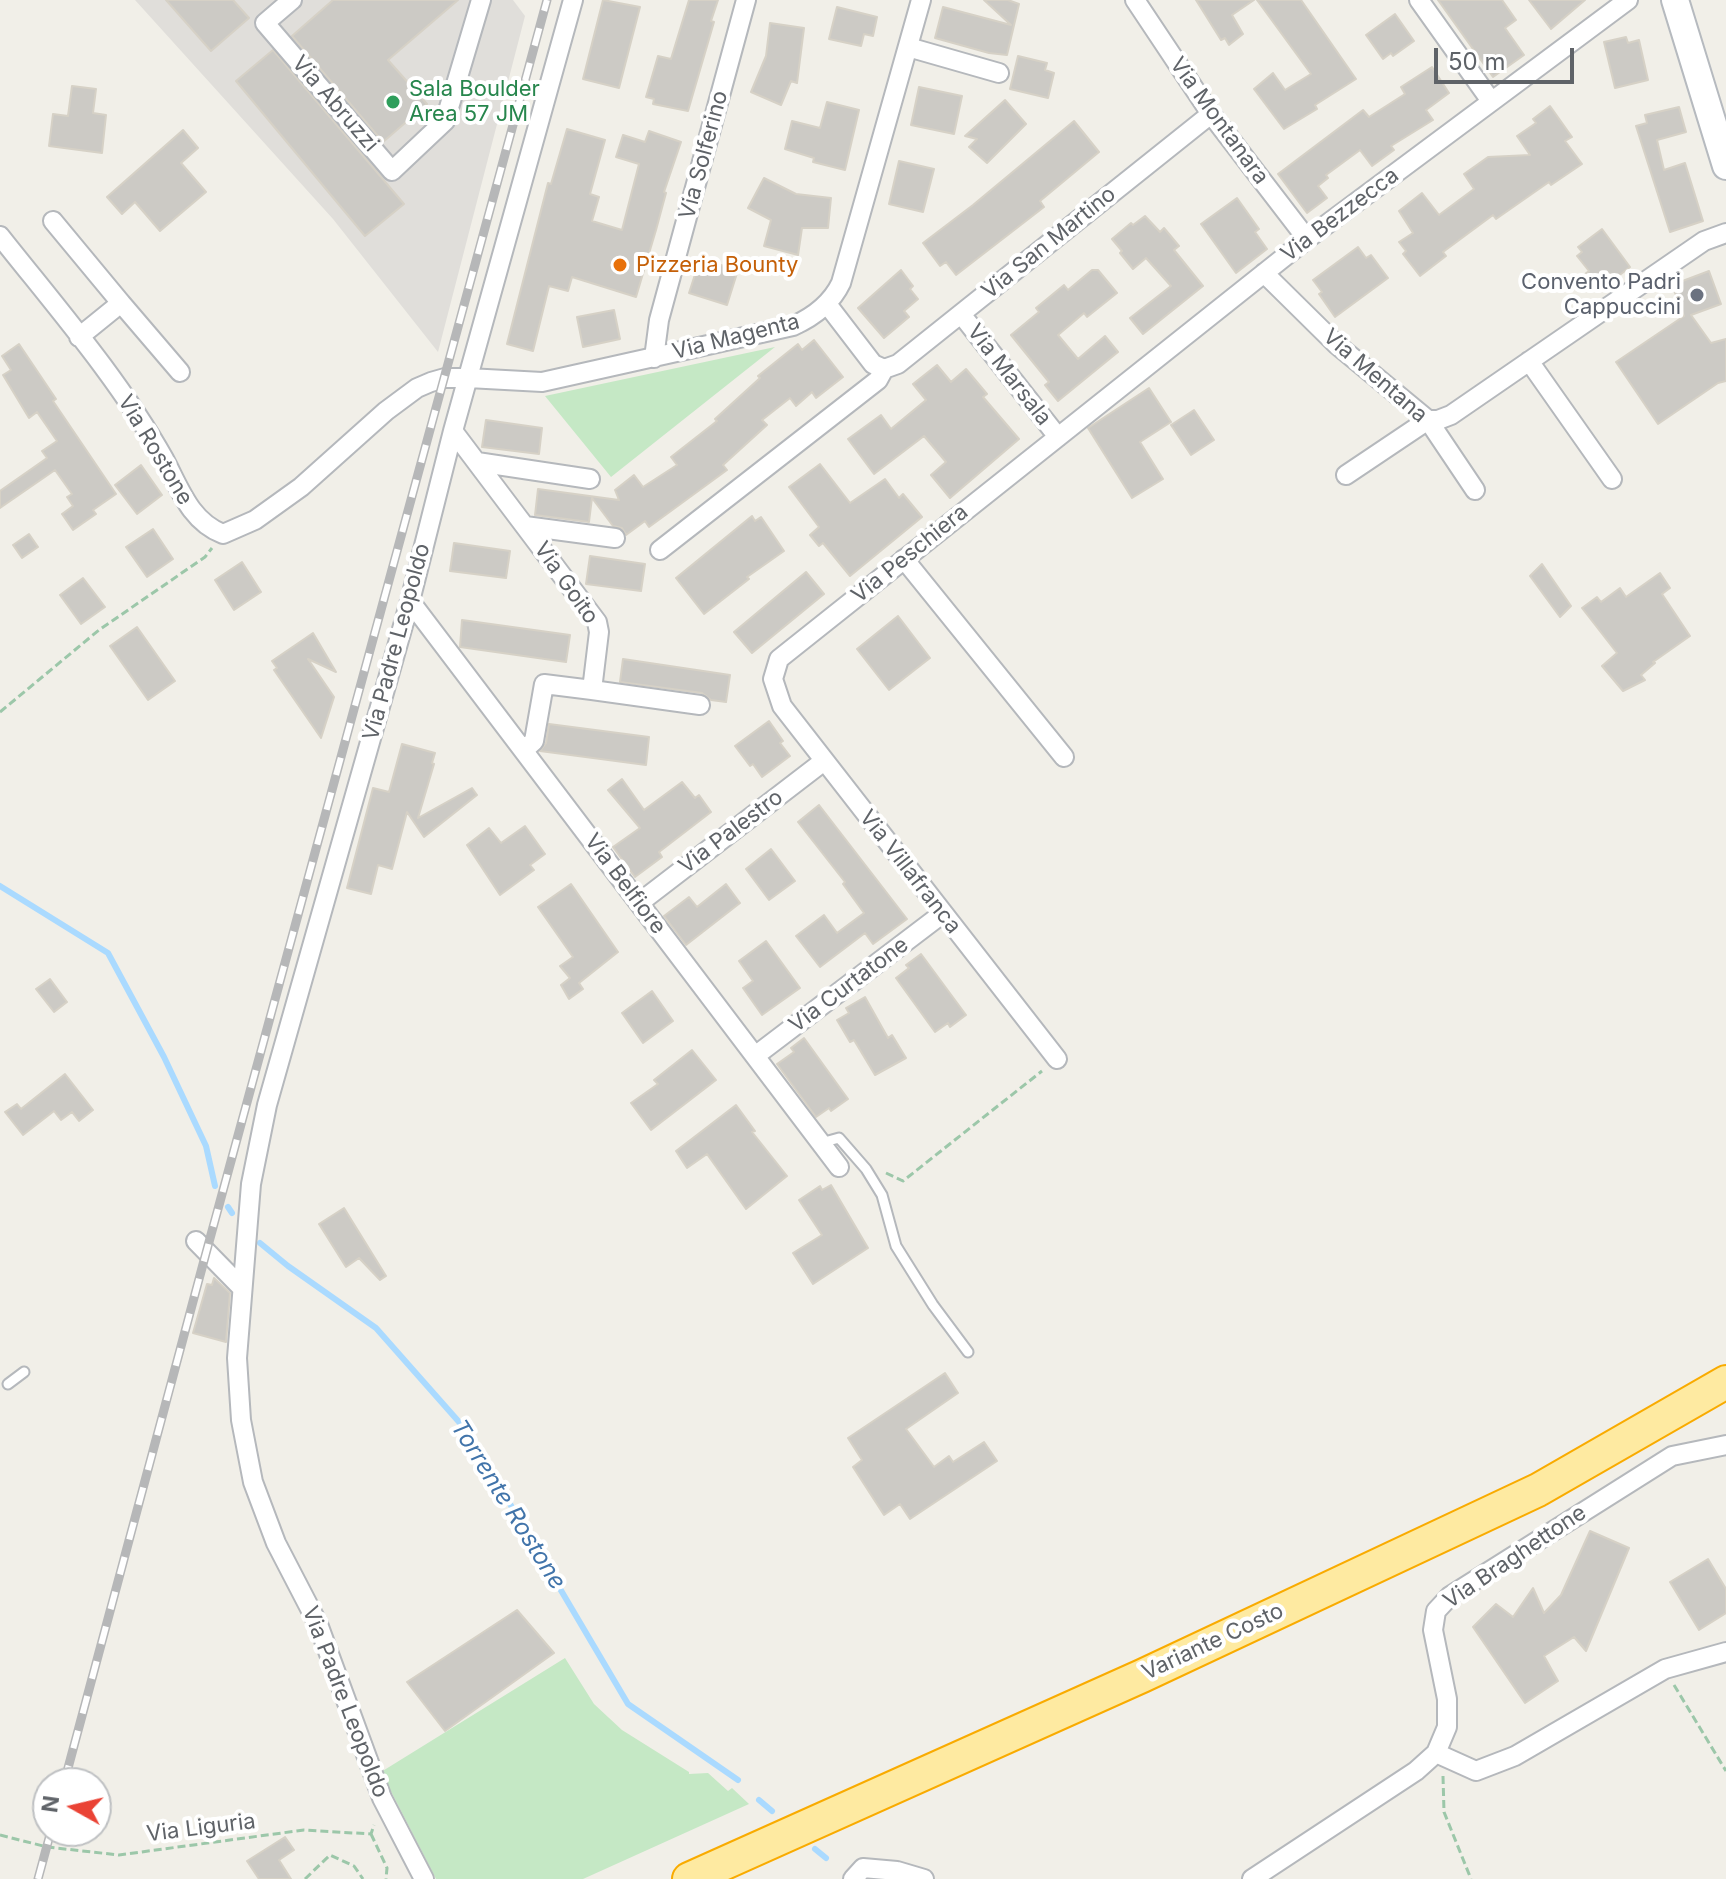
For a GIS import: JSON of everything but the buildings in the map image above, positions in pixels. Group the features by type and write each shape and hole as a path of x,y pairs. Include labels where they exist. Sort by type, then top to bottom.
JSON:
{"highway":[{"name":"Variante Costo","path":"689,1879 1142,1676 1538,1490 1726,1382"}],"main road":[{"path":"1675,0 1726,166"}],"street":[{"name":"Via Abruzzi","path":"292,0 265,23 392,171 445,121 481,0"},
{"name":"Via Padre Leopoldo","path":"424,1879 382,1798 318,1624 276,1543 253,1482 241,1420 237,1358 242,1288 251,1184 267,1105 410,601 453,431 573,0"},
{"name":"Via Solferino","path":"654,358 659,320 746,0"},
{"name":"Via Magenta","path":"468,378 542,382 793,326 827,304 841,283 921,0"},
{"name":"Via Montanara","path":"1135,0 1211,114 1307,239"},
{"path":"1419,0 1491,101"},
{"name":"Via Bezzecca","path":"1058,437 1307,239 1628,0"},
{"path":"908,47 999,73"},
{"name":"Via San Martino","path":"660,550 878,380 884,369 898,364 1211,114"},
{"path":"53,221 180,372"},
{"path":"1346,475 1428,420 1451,415 1704,241 1726,233"},
{"name":"Via Rostone","path":"0,236 141,419 188,505 209,529 223,534"},
{"name":"Via Mentana","path":"1264,273 1336,344 1428,420 1475,490"},
{"path":"79,337 121,303"},
{"path":"827,304 873,364 884,369"},
{"name":"Via Marsala","path":"961,314 1058,437"},
{"path":"1529,361 1612,479"},
{"path":"223,534 255,520 301,487 386,411 417,388 445,378 468,378"},
{"name":"Via Goito","path":"453,431 597,622 599,632 592,690"},
{"name":"Via Peschiera","path":"773,679 779,659 1058,437"},
{"path":"477,462 590,479"},
{"name":"Via Goito","path":"525,526 615,538"},
{"path":"904,559 1064,757"},
{"name":"Via Belfiore","path":"410,601 839,1167"},
{"name":"Via Villafranca","path":"773,679 782,706 1057,1059"},
{"path":"524,750 534,741 544,684 700,705"},
{"name":"Via Palestro","path":"639,903 824,761"},
{"name":"Via Curtatone","path":"755,1056 942,914"},
{"path":"196,1241 242,1288"},
{"name":"Via Braghettone","path":"1439,1754 1447,1727 1447,1699 1433,1630 1436,1611 1443,1603 1672,1456 1726,1445"},
{"path":"1252,1879 1439,1754 1476,1771 1515,1756 1665,1669 1726,1652"},
{"path":"853,1879 863,1868 897,1871 924,1879"}],"lane":[{"path":"821,1143 839,1138 866,1169 882,1195 896,1246 933,1305 968,1352"},
{"path":"8,1384 24,1372"}],"path":[{"path":"0,712 99,630 205,557 223,534"},
{"path":"866,1169 881,1170 903,1181 1057,1059"},
{"path":"1665,1669 1726,1771"},
{"path":"1439,1754 1444,1812 1471,1879"},
{"path":"382,1798 371,1834 387,1868 386,1879"},
{"name":"Via Liguria","path":"0,1835 47,1847 119,1855 304,1830 371,1834"},
{"path":"305,1879 330,1855 354,1866 363,1879"}],"shaded area":[{"path":"135,0 513,0 525,16 438,352 333,219"}],"green space":[{"path":"775,347 611,477 545,396"},
{"path":"565,1658 594,1704 622,1730 689,1774 708,1773 728,1791 732,1788 749,1804 583,1879 436,1879 381,1772"}],"waterway":[{"name":"Torrente Rostone","path":"0,886 108,953 164,1057 206,1146 215,1186"},
{"name":"Torrente Rostone","path":"228,1207 232,1213"},
{"name":"Torrente Rostone","path":"260,1243 376,1328 467,1431 628,1704 738,1780"},
{"name":"Torrente Rostone","path":"759,1800 772,1811"},
{"name":"Torrente Rostone","path":"815,1849 826,1858"}],"railway":[{"path":"68,1767 547,0"},
{"path":"38,1879 47,1847"}],"place":[{"name":"Sala Boulder Area 57 JM","path":"393,102"},
{"name":"Pizzeria Bounty","path":"620,265"},
{"name":"Convento Padri Cappuccini","path":"1697,295"}]}
